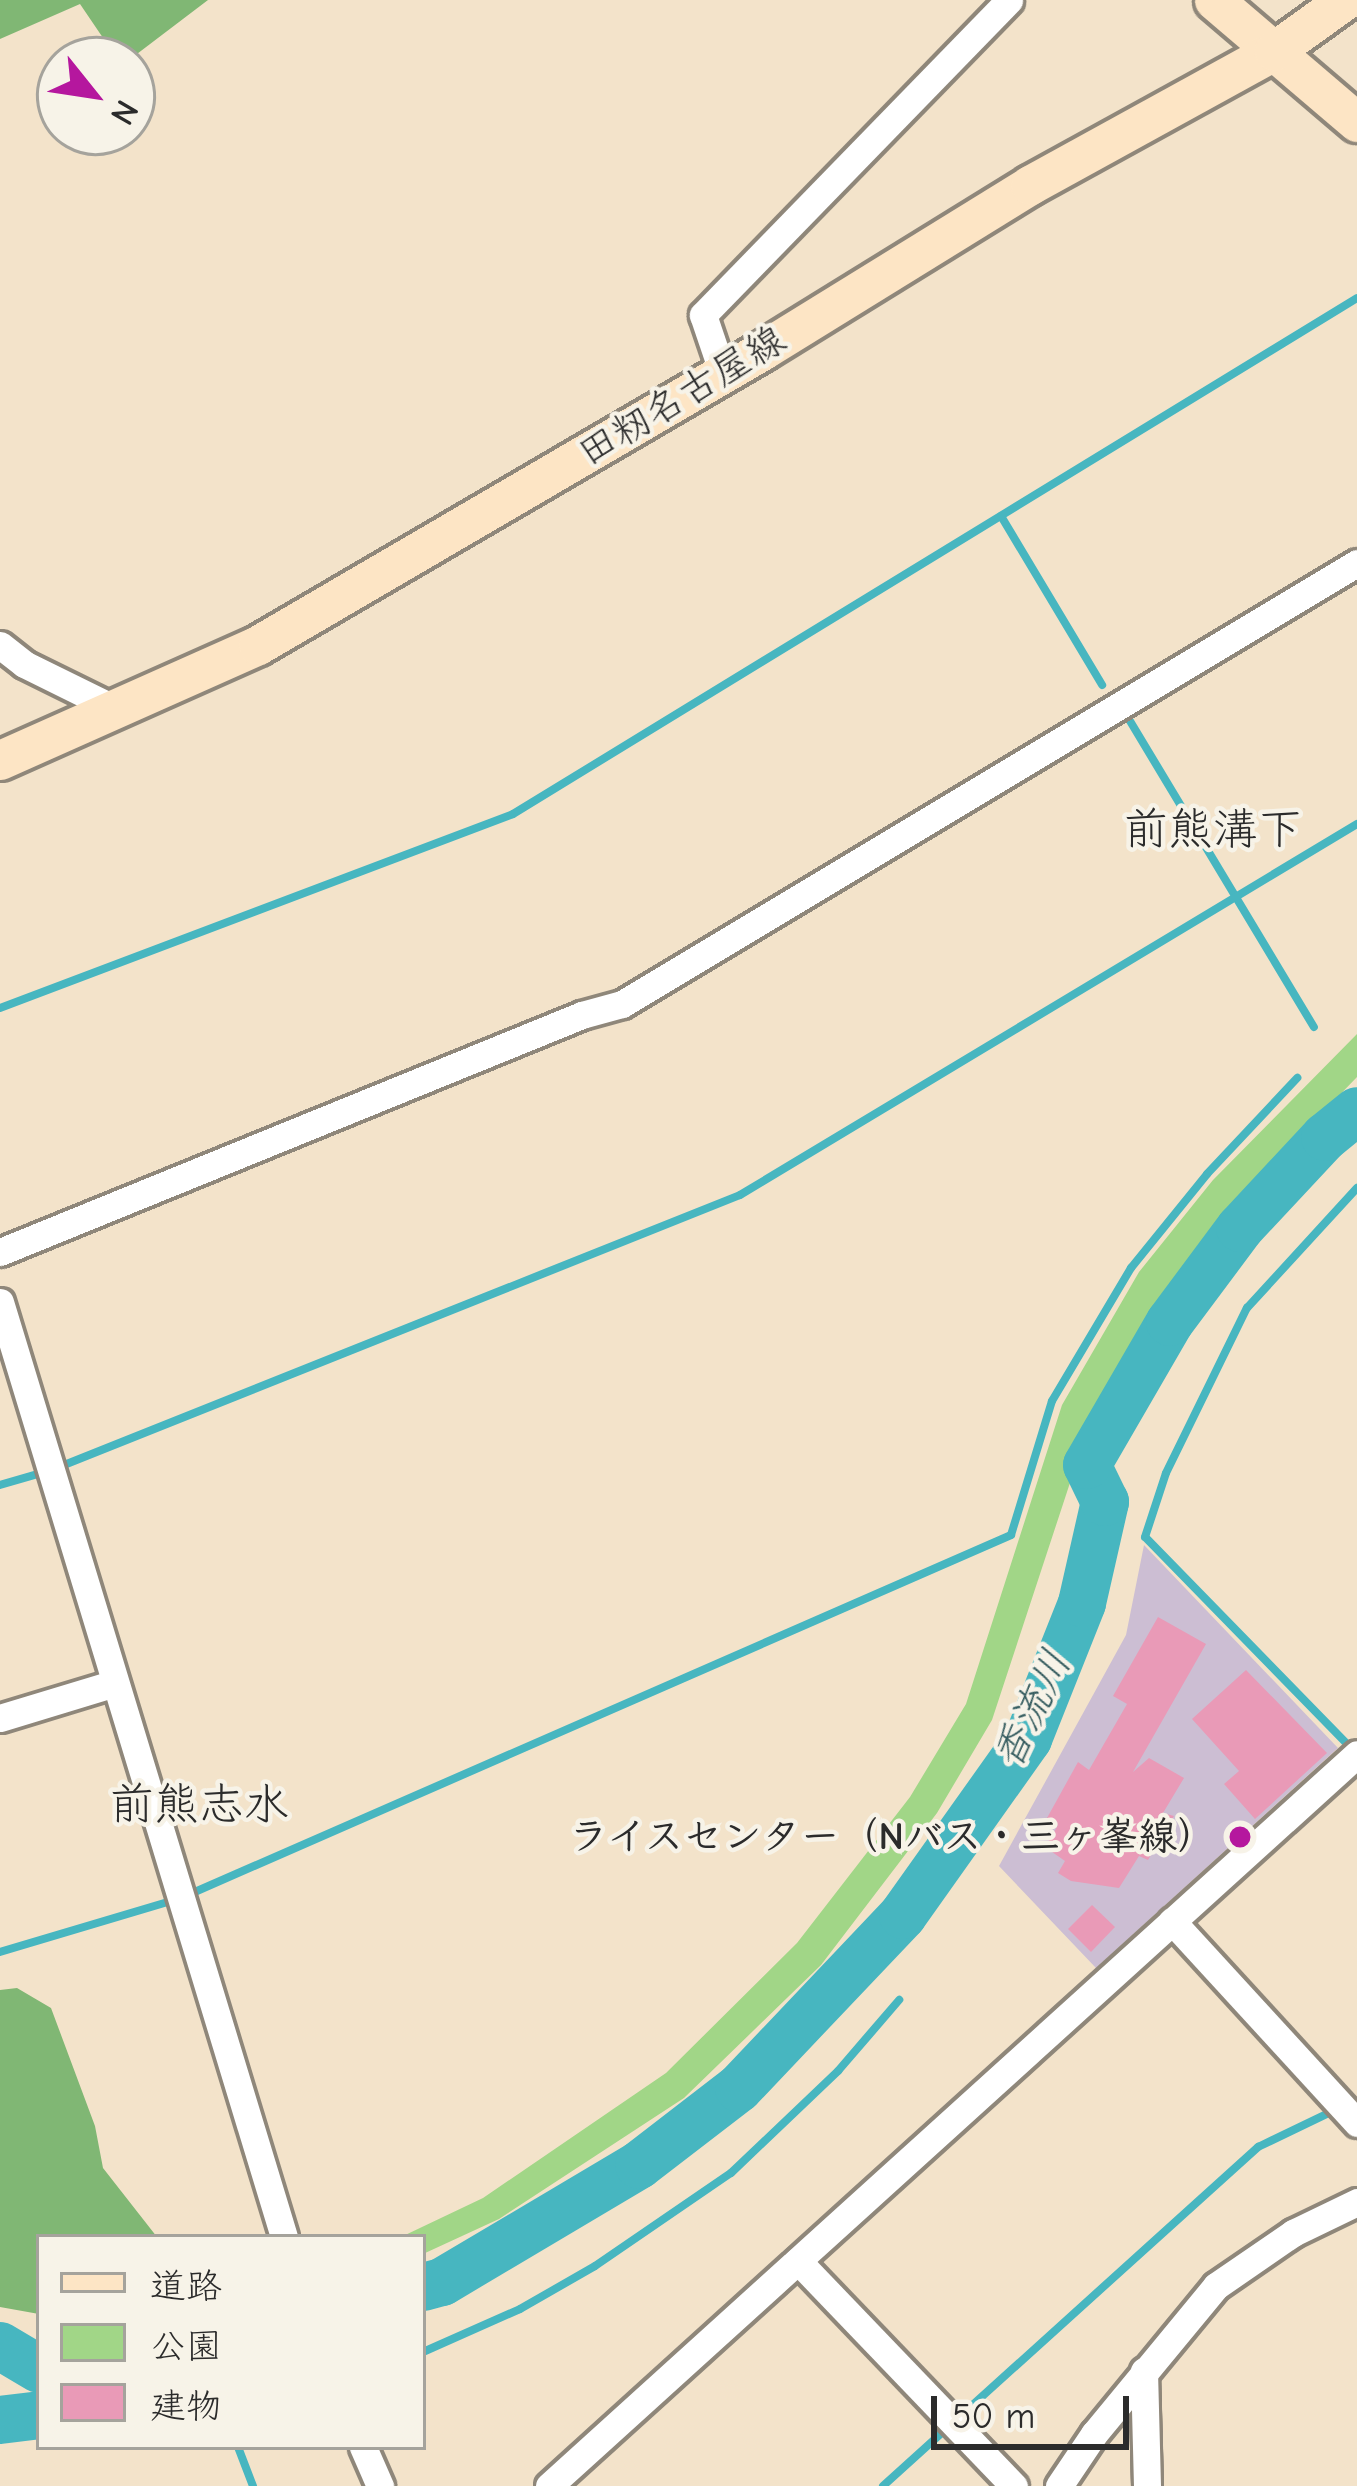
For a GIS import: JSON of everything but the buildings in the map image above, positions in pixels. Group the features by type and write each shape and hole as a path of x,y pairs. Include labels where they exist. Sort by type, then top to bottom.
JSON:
{"main road":[{"path":"1214,0 1357,122"},
{"name":"田籾名古屋線","path":"0,760 258,645 1030,184 1274,51 1345,0"}],"street":[{"path":"722,370 703,315 1009,0"},
{"path":"0,1252 582,1015 622,1004 1357,563"},
{"path":"0,645 24,664 119,710"},
{"path":"0,1302 283,2234"},
{"path":"0,1718 116,1683"},
{"path":"549,2486 1357,1754"},
{"path":"1172,1922 1357,2122"},
{"path":"1059,2486 1144,2371 1216,2286 1293,2233 1357,2202"},
{"path":"799,2261 1014,2486"},
{"path":"1144,2371 1147,2486"},
{"path":"364,2450 380,2486"}],"shaded area":[{"path":"1144,1545 1338,1748 1096,1968 999,1866 1126,1635"}],"green space":[{"path":"0,0 208,0 156,39 102,36 80,4 0,39"},
{"path":"1357,1034 1357,1077 1236,1202 1166,1290 1090,1422 992,1720 937,1813 821,1965 684,2098 499,2219 426,2253 426,2234 407,2234 483,2198 666,2073 797,1943 910,1797 966,1704 1062,1405 1139,1272 1213,1180"},
{"path":"17,1988 51,2008 95,2126 103,2168 155,2234 36,2234 36,2313 0,2307 0,1990"}],"waterway":[{"path":"0,1008 513,814 1357,298"},
{"path":"1001,516 1102,685"},
{"path":"1130,721 1314,1027"},
{"path":"59,1467 740,1195 1357,824"},
{"path":"0,1952 181,1898 1011,1535 1052,1401 1131,1268 1207,1174 1297,1078"},
{"name":"香流川","path":"426,2286 442,2282 639,2165 739,2088 903,1915 1028,1739 1082,1603 1105,1502 1087,1465 1170,1322 1240,1228 1325,1137 1357,1111"},
{"path":"1352,1749 1145,1537 1166,1473 1247,1308 1357,1188"},
{"path":"0,1485 45,1472"},
{"path":"426,2351 520,2309 595,2266 731,2173 838,2071 899,2000"},
{"path":"883,2486 1258,2147 1337,2109"},
{"name":"香流川","path":"0,2346 36,2367"},
{"path":"0,2420 36,2415"},
{"path":"239,2450 253,2486"}],"place":[{"name":"ライスセンター（Nバス・三ヶ峯線）","path":"1240,1837"}],"district":[{"name":"前熊溝下","path":"1213,830"},
{"name":"前熊志水","path":"199,1805"}]}
